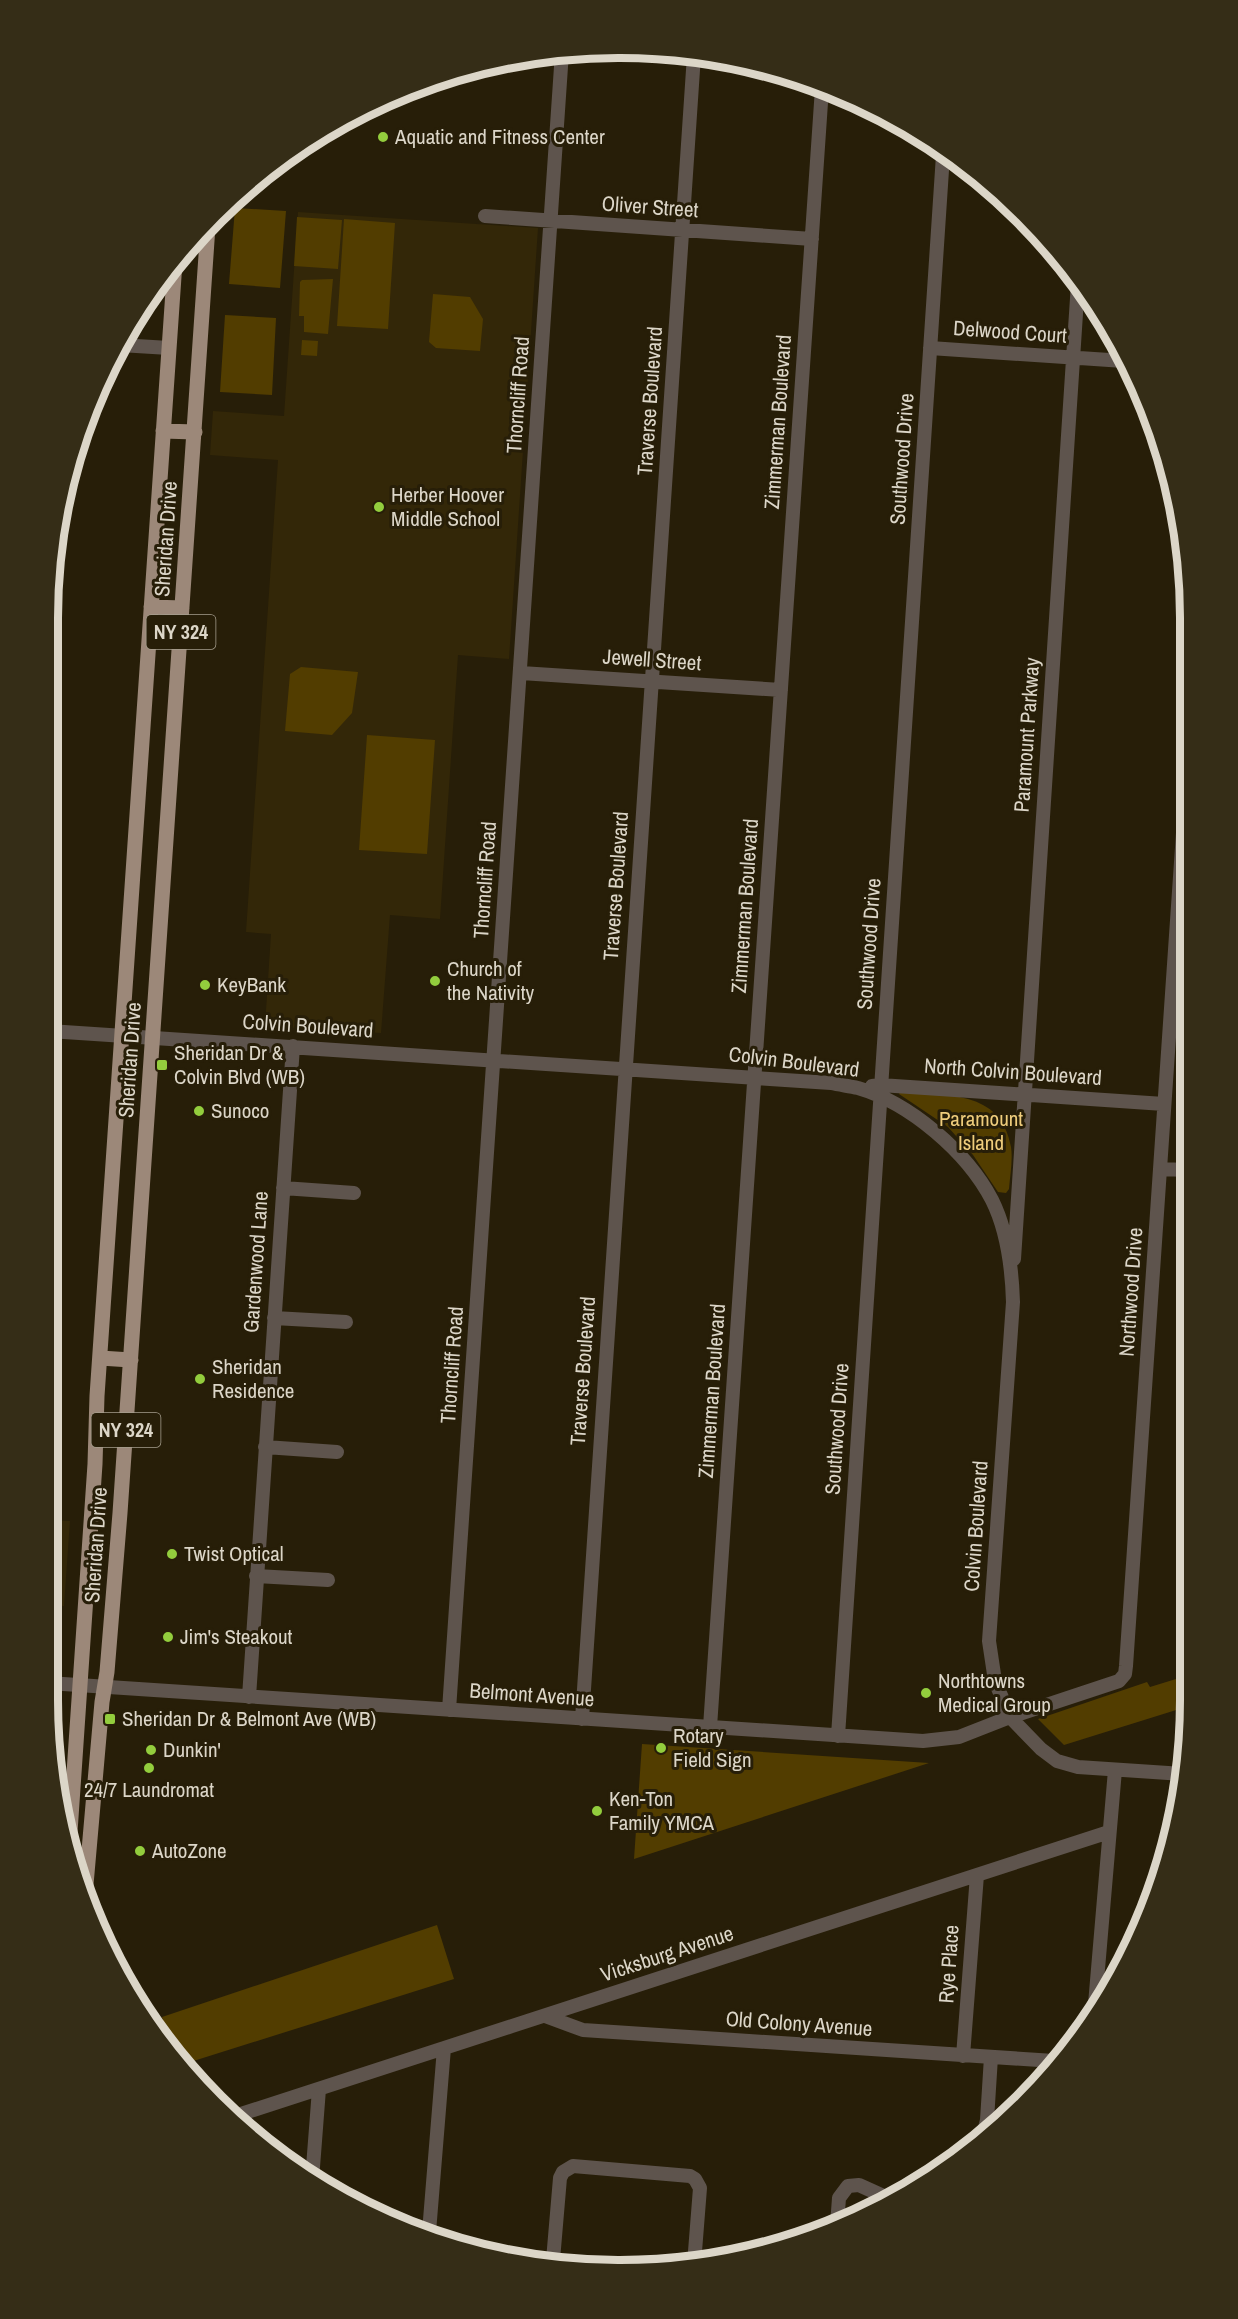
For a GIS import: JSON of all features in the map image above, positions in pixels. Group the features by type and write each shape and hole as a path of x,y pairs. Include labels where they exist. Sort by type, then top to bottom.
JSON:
{"main road":[{"name":"Sheridan Drive","path":"87,1876 113,1607 207,239"},
{"name":"Sheridan Drive","path":"71,1817 174,278"},
{"path":"163,431 195,432"},
{"path":"151,607 182,608"},
{"path":"100,1358 131,1360"}],"street":[{"name":"Thorncliff Road","path":"449,1710 561,62"},
{"name":"Traverse Boulevard","path":"582,1719 694,63"},
{"name":"Zimmerman Boulevard","path":"710,1727 821,97"},
{"name":"Southwood Drive","path":"838,1736 943,162"},
{"name":"Oliver Street","path":"485,216 812,239"},
{"name":"Paramount Parkway","path":"1012,1281 1077,297"},
{"path":"130,346 169,348"},
{"name":"Delwood Court","path":"930,348 1116,361"},
{"name":"Jewell Street","path":"520,673 781,690"},
{"name":"Northwood Drive","path":"1010,1717 1114,1683 1125,1674 1180,875"},
{"name":"Colvin Boulevard","path":"58,1031 754,1077 831,1083 858,1088"},
{"name":"Gardenwood Lane","path":"249,1697 293,1046"},
{"name":"North Colvin Boulevard","path":"858,1088 880,1091 1024,1094 1164,1104"},
{"name":"Colvin Boulevard","path":"880,1091 914,1115 969,1164 992,1201 1009,1254 1012,1281 989,1641 995,1681 1010,1717 1041,1749 1057,1761 1078,1767 1175,1774"},
{"path":"1160,1169 1180,1170"},
{"path":"283,1188 354,1193"},
{"path":"992,1201 1006,1201 1014,1198 1018,1190"},
{"path":"274,1318 346,1322"},
{"path":"265,1447 338,1452"},
{"path":"256,1576 328,1580"},
{"name":"Belmont Avenue","path":"58,1684 922,1741 947,1740 981,1730 1010,1717"},
{"path":"1096,1993 1115,1770"},
{"name":"Vicksburg Avenue","path":"242,2114 1109,1833"},
{"name":"Rye Place","path":"963,2056 977,1875"},
{"name":"Old Colony Avenue","path":"545,2016 583,2030 1048,2061"},
{"path":"429,2227 444,2048"},
{"path":"986,2123 992,2057"},
{"path":"313,2169 320,2089"},
{"path":"554,2257 560,2178 563,2172 573,2166 690,2176 695,2179 700,2188 695,2256"},
{"path":"838,2216 839,2198 848,2186 859,2185 881,2195"}],"shaded area":[{"path":"298,212 538,228 509,659 458,655 440,919 390,915 381,1033 265,1026 271,934 246,932 278,460 210,455 213,411 284,416"},
{"path":"58,1520 70,1521 64,1606 58,1606"}],"green space":[{"path":"238,208 286,211 280,288 229,284 235,212"},
{"path":"297,217 342,220 338,269 294,266"},
{"path":"344,219 395,223 388,329 337,326"},
{"path":"333,279 328,334 304,332 304,316 299,316 300,282 302,280"},
{"path":"433,294 470,297 483,319 480,351 436,348 429,342"},
{"path":"225,315 276,318 272,395 220,392"},
{"path":"302,340 318,341 317,356 301,355"},
{"path":"301,667 358,672 352,713 332,735 285,731 290,674"},
{"path":"367,735 435,740 427,854 359,850"},
{"name":"Paramount Island","path":"900,1092 969,1099 984,1105 996,1114 1005,1128 1011,1147 1012,1163 1009,1189 1006,1193 998,1192 973,1155 948,1127 899,1094"},
{"path":"1180,1678 1180,1709 1064,1745 1038,1719 1147,1682 1150,1687"},
{"path":"642,1744 929,1763 634,1859"},
{"path":"437,1925 454,1979 191,2062 165,2028 162,2017"}],"place":[{"name":"Aquatic and Fitness Center","path":"383,137"},
{"name":"Herber Hoover Middle School","path":"379,507"},
{"name":"Church of the Nativity","path":"435,981"},
{"name":"KeyBank","path":"205,985"},
{"name":"Sheridan Dr & Colvin Blvd (WB)","path":"162,1065"},
{"name":"Sunoco","path":"199,1111"},
{"name":"Sheridan Residence","path":"200,1379"},
{"name":"Twist Optical","path":"172,1554"},
{"name":"Jim's Steakout","path":"168,1637"},
{"name":"Northtowns Medical Group","path":"926,1693"},
{"name":"Sheridan Dr & Belmont Ave (WB)","path":"110,1719"},
{"name":"Rotary Field Sign","path":"661,1748"},
{"name":"Dunkin'","path":"151,1750"},
{"name":"24/7 Laundromat","path":"149,1768"},
{"name":"Ken-Ton Family YMCA","path":"597,1811"},
{"name":"AutoZone","path":"140,1851"}]}
